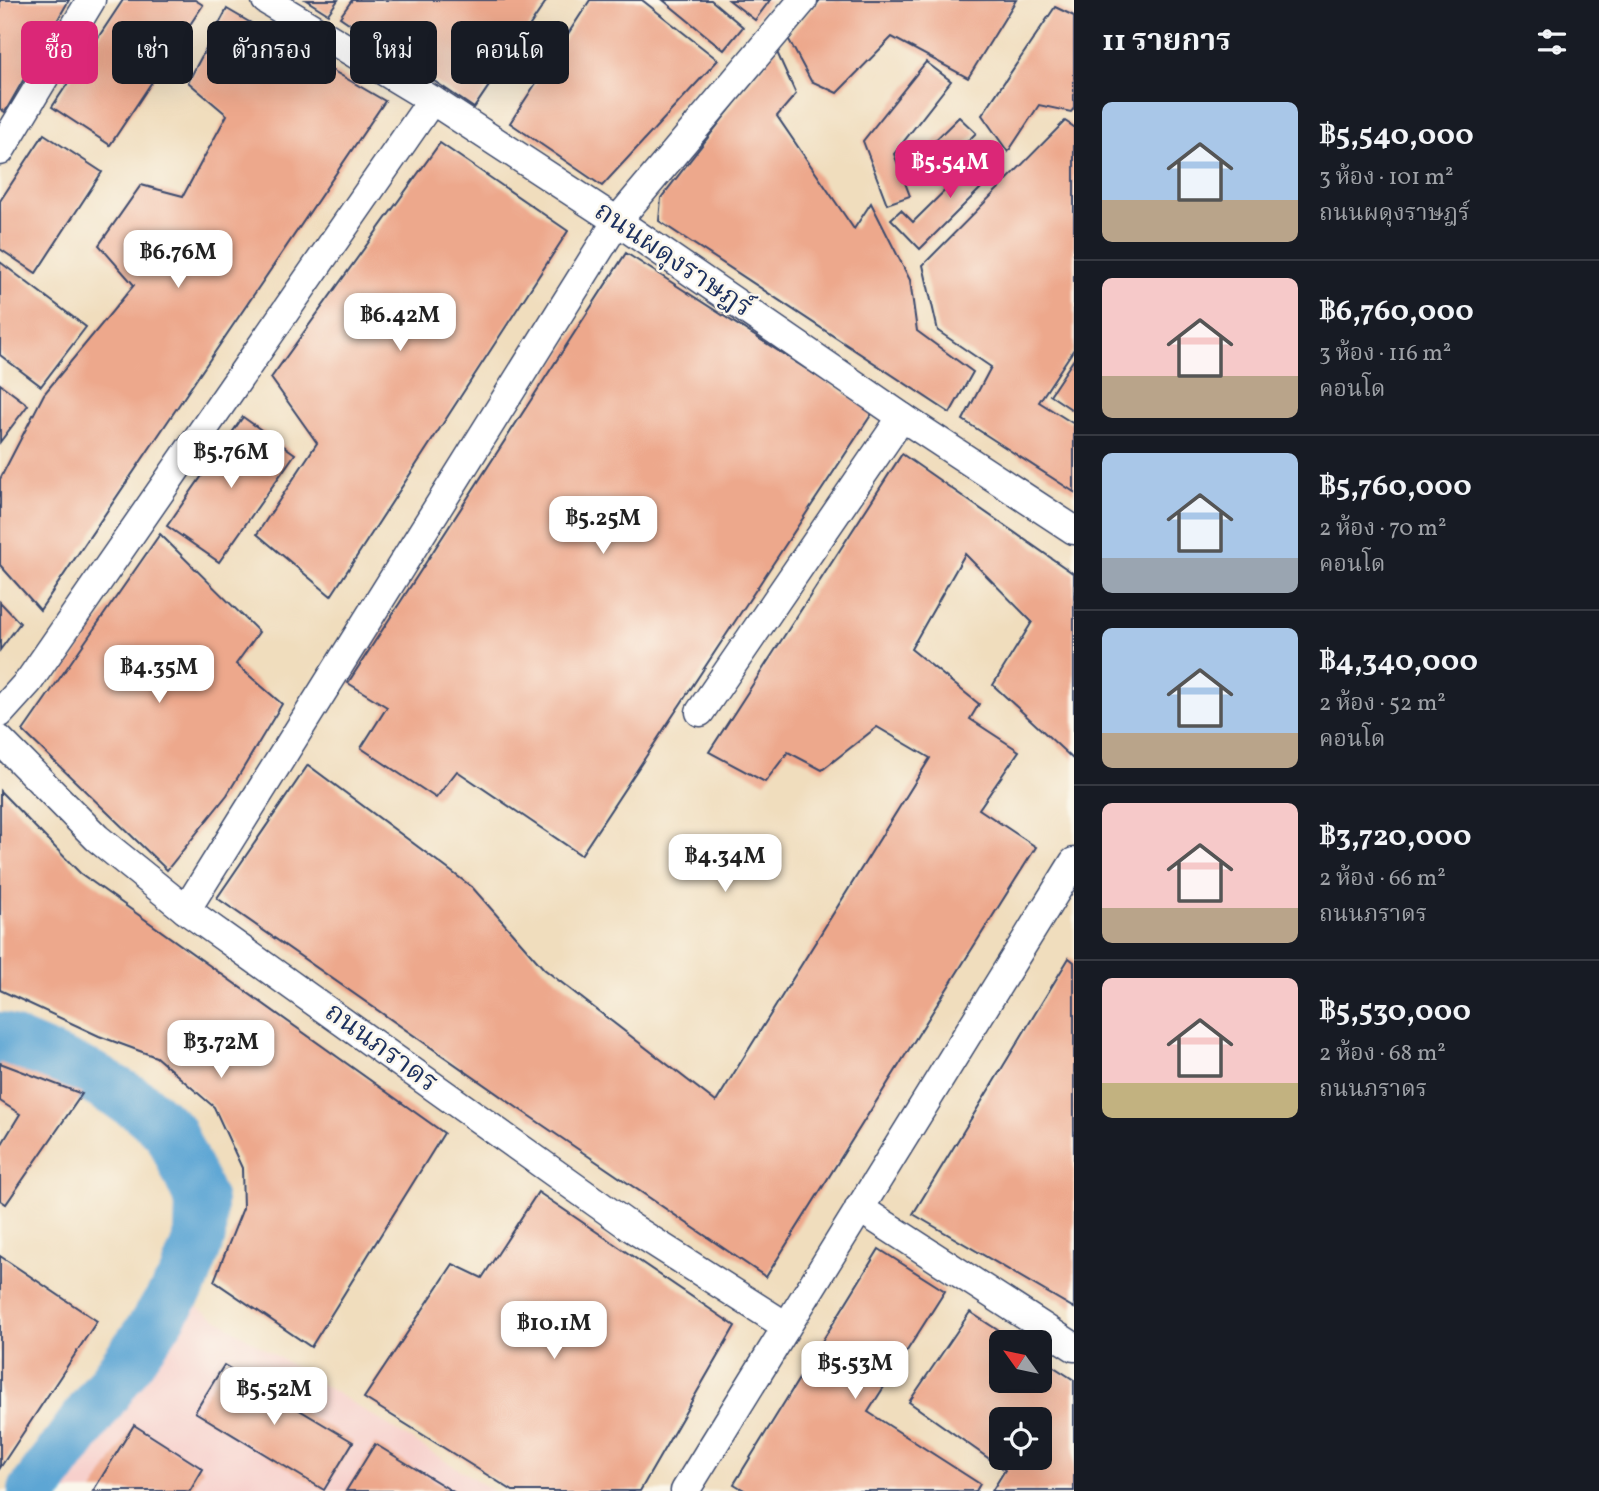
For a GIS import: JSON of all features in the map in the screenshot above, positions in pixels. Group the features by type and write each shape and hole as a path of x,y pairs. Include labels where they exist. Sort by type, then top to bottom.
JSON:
{"street":[{"path":"0,151 91,0"},
{"name":"ถนนผดุงราษฎร์","path":"265,0 432,100 617,220 902,416 1074,530"},
{"path":"186,910 617,220 803,0"},
{"path":"0,713 29,681 432,100"},
{"path":"700,712 902,416"},
{"name":"ถนนภราดร","path":"0,740 97,838 186,910 629,1226 786,1326"},
{"path":"690,1490 786,1326 1074,862"},
{"path":"859,1208 1074,1347"}],"shaded area":[{"path":"175,1293 494,1491 34,1491"}],"building":[{"path":"0,0 69,0 57,21 21,21 21,84 5,112 0,109"},
{"path":"123,0 195,0 203,5 192,21 112,21 112,84 151,84 110,145 52,107 67,84 98,84 98,38"},
{"path":"306,0 338,0 328,14"},
{"path":"352,0 547,0 533,21 451,21 451,84 490,84 474,108 437,83 437,21 350,21 350,24 340,17"},
{"path":"590,0 642,0 718,60 602,186 510,123 535,84 569,84 569,32"},
{"path":"663,0 711,0 743,27 724,50"},
{"path":"729,0 770,0 755,20"},
{"path":"820,0 1016,0 968,78 892,37 837,93 811,81 788,38"},
{"path":"1055,7 1074,16 1074,108 1071,112 1039,105 1008,152 982,115"},
{"path":"227,9 248,21 221,21"},
{"path":"207,46 207,84 336,84 336,72 350,81 350,84 356,84 385,101 40,610 0,565 0,479 44,394 134,285 99,245 141,185 183,196 227,115 190,84 193,84 193,73"},
{"path":"776,50 796,94 777,116 854,229 871,203 910,280 917,331 973,372 950,413 659,221 661,198"},
{"path":"926,62 951,81 894,154 910,196 887,204 863,141"},
{"path":"959,117 976,133 928,181 911,164"},
{"path":"1065,121 1074,127 1074,349 1039,402 1074,424 1074,492 963,420 991,367 938,331 923,265"},
{"path":"44,134 102,172 36,273 0,249 0,201"},
{"path":"440,143 568,231 331,596 257,534 317,443 271,378"},
{"path":"988,148 1004,165 920,249 891,219 901,210 913,222"},
{"path":"626,253 873,412 581,855 457,771 436,798 361,748 387,707 348,683"},
{"path":"0,262 86,327 41,386 0,355"},
{"path":"1074,359 1074,411 1050,395"},
{"path":"0,384 28,405 0,442"},
{"path":"243,417 295,454 219,562 167,526"},
{"path":"902,454 1074,574 1074,760 993,685 1032,622 965,554 911,649 979,704 970,719 1019,751 979,809 1036,847 766,1277 217,898 308,765 472,887 544,969 716,1102 930,758 877,727 822,770 788,752 765,782 709,752"},
{"path":"160,534 259,632 236,664 282,704 227,795 167,870 23,731"},
{"path":"0,602 20,623 0,650"},
{"path":"0,791 80,873 444,1133 311,1347 214,1281 243,1208 242,1168 214,1107 156,1057 99,1036 0,990"},
{"path":"1069,958 1074,962 1074,1308 913,1214"},
{"path":"0,1063 82,1094 6,1204 0,1200 0,1147 20,1114 0,1101"},
{"path":"538,1192 735,1326 640,1491 513,1491 364,1398 453,1264 482,1278"},
{"path":"879,1249 945,1291 868,1412 980,1484 976,1491 746,1491 734,1484"},
{"path":"0,1256 97,1321 0,1468"},
{"path":"970,1312 998,1330 989,1330 989,1393 1052,1393 1052,1366 1074,1380 1074,1491 992,1491 1005,1470 1052,1470 1052,1407 989,1407 989,1459 909,1402"},
{"path":"224,1365 353,1442 324,1490 195,1412"},
{"path":"134,1425 203,1469 190,1491 93,1491"},
{"path":"375,1444 452,1491 346,1491"}],"waterway":[{"path":"0,1038 89,1076 140,1106 170,1132 201,1201 200,1236 183,1281 151,1330 34,1491"}]}
